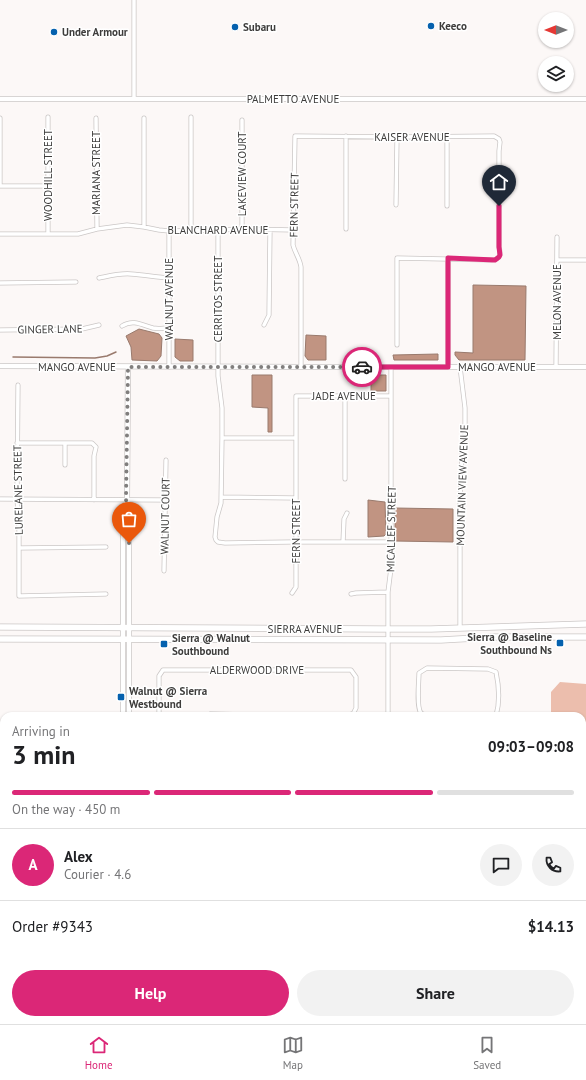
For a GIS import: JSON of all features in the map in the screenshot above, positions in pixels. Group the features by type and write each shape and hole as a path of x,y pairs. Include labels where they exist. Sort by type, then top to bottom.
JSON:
{"main road":[{"name":"SIERRA AVENUE","path":"0,627 388,629 586,624"},
{"name":"SIERRA AVENUE","path":"0,639 441,640 494,637 586,637"}],"street":[{"path":"134,0 134,99"},
{"name":"PALMETTO AVENUE","path":"0,99 586,99"},
{"name":"WOODHILL STREET","path":"48,117 48,234"},
{"path":"191,117 191,230"},
{"path":"0,118 0,186 48,186"},
{"name":"MARIANA STREET","path":"96,118 97,229"},
{"path":"144,118 144,226"},
{"name":"LAKEVIEW COURT","path":"242,120 242,228"},
{"name":"FERN STREET","path":"301,367 301,267 294,248 295,136 318,136"},
{"name":"KAISER AVENUE","path":"318,136 494,136 499,139 500,255 495,260 448,258"},
{"path":"346,136 346,229"},
{"path":"396,205 397,137"},
{"path":"447,137 447,206"},
{"name":"BLANCHARD AVENUE","path":"0,234 78,234 97,229 128,225 144,226 169,231 242,228 294,230"},
{"name":"CERRITOS STREET","path":"218,230 218,383 222,408 221,498"},
{"path":"264,325 269,315 270,230"},
{"name":"WALNUT AVENUE","path":"169,231 169,367"},
{"name":"MELON AVENUE","path":"556,367 557,237"},
{"path":"397,346 397,258 448,258 448,367"},
{"path":"557,260 586,260"},
{"path":"99,278 125,274 169,278"},
{"path":"0,283 76,282"},
{"path":"122,326 126,323 133,322 154,328 169,328"},
{"name":"GINGER LANE","path":"0,330 82,329 99,326"},
{"name":"MANGO AVENUE","path":"0,366 586,367"},
{"path":"123,712 127,628 129,510 126,500 128,367"},
{"name":"MICALLEF STREET","path":"388,712 388,592 392,542 391,367"},
{"name":"MOUNTAIN VIEW AVENUE","path":"460,367 465,408 465,434 462,455 460,498 460,628"},
{"name":"LURELANE STREET","path":"18,385 17,498 19,527 19,596 106,594"},
{"name":"FERN STREET","path":"292,593 296,587 296,396"},
{"name":"JADE AVENUE","path":"296,396 391,396"},
{"path":"345,396 345,479"},
{"path":"222,438 296,438"},
{"path":"17,443 92,443 96,447 94,456 94,500"},
{"path":"65,443 65,465"},
{"name":"WALNUT COURT","path":"164,571 166,460"},
{"path":"296,498 221,498 216,523 216,540 218,542 392,542"},
{"path":"0,499 165,500"},
{"path":"343,542 344,518 347,513"},
{"path":"19,548 106,547"},
{"path":"351,594 388,592"},
{"path":"126,639 129,712"},
{"path":"420,712 419,673 427,668 488,669 496,672 498,680 496,712"},
{"name":"ALDERWOOD DRIVE","path":"159,712 159,676 163,670 351,670 356,677 355,712"}],"shaded area":[{"path":"473,285 526,286 525,360 459,360 455,355 455,352 473,353"},
{"path":"139,329 159,334 162,338 161,356 157,361 132,360 131,347 126,336"},
{"path":"306,335 326,336 326,360 308,360 305,356"},
{"path":"175,339 193,340 193,361 180,361 175,357"},
{"path":"438,354 438,360 394,360 393,355"},
{"path":"252,375 272,375 272,432 268,432 268,408 252,407"},
{"path":"371,375 386,375 386,391 371,391"},
{"path":"368,500 385,502 386,534 384,536 368,537"},
{"path":"395,508 453,509 453,542 395,541"},
{"path":"560,682 586,684 586,712 551,712 551,692"}],"waterway":[{"path":"13,357 95,358 107,356 116,352"}],"way so far":[{"path":"129,543 129,510 126,500 128,367 362,367"}],"place":[{"name":"Keeco","path":"431,26"},
{"name":"Subaru","path":"235,27"},
{"name":"Under Armour","path":"54,32"},
{"name":"Sierra @ Baseline Southbound Ns","path":"560,643"},
{"name":"Sierra @ Walnut Southbound","path":"164,644"},
{"name":"Walnut @ Sierra Westbound","path":"121,697"}],"route":[{"path":"362,367 448,367 448,258 495,260 499,257 499,206"}]}
